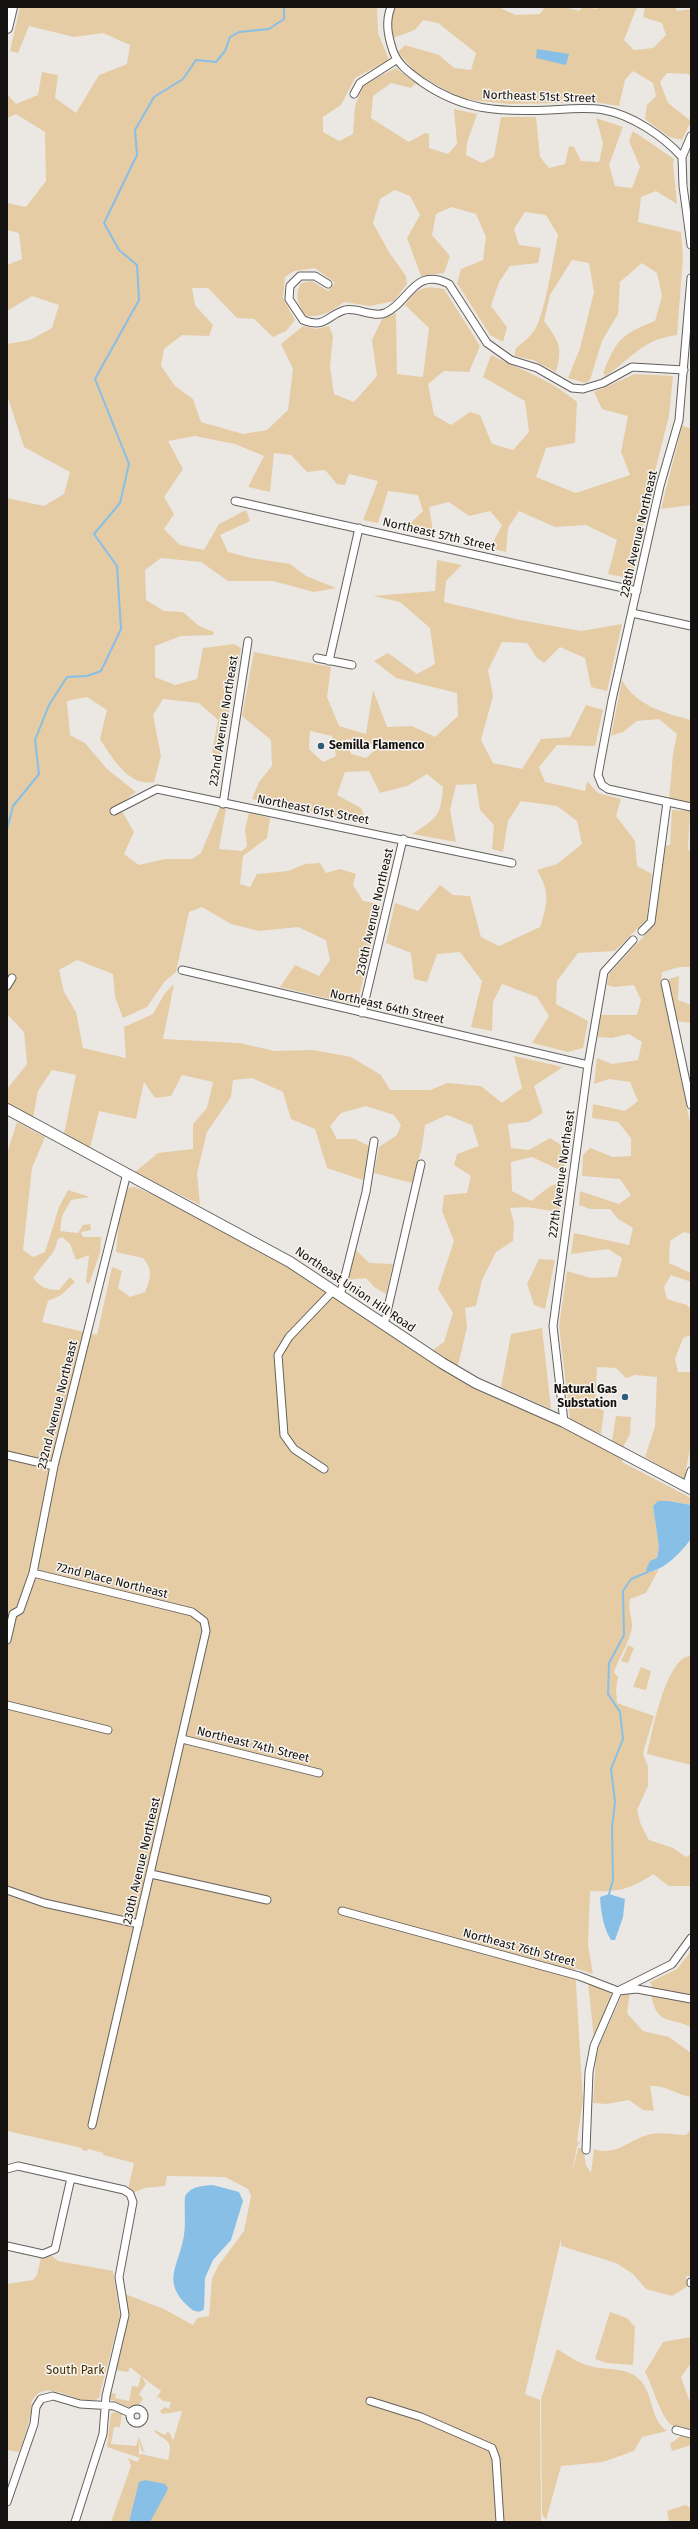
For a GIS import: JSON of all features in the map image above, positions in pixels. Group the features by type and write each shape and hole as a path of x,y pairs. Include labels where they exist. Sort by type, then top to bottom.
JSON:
{"street":[{"path":"354,94 360,83 396,60 388,36 387,16 391,7"},
{"path":"7,28 10,8"},
{"name":"Northeast 51st Street","path":"396,60 409,73 437,92 460,103 492,110 605,110 636,122 672,146 682,157"},
{"path":"691,136 682,157 683,186 691,245"},
{"path":"328,284 315,276 300,276 290,286 289,299 302,320 318,324 345,310 383,314 395,307 412,287 428,280 439,279 449,284 487,343 510,360 538,368 572,388 584,389 603,383 632,367 684,370"},
{"name":"228th Avenue Northeast","path":"667,802 608,789 602,785 598,771 612,700 660,486 679,420 691,278"},
{"name":"Northeast 57th Street","path":"235,501 637,591"},
{"path":"329,661 359,528"},
{"path":"632,613 691,626"},
{"name":"232nd Avenue Northeast","path":"223,804 248,641"},
{"path":"317,658 352,665"},
{"name":"Northeast 61st Street","path":"114,811 157,789 223,804 403,839 512,863"},
{"path":"642,931 651,922 667,802 691,808"},
{"name":"230th Avenue Northeast","path":"362,1013 403,839"},
{"name":"227th Avenue Northeast","path":"564,1422 554,1326 588,1065 604,972 633,940"},
{"name":"Northeast 64th Street","path":"182,970 588,1065"},
{"path":"7,986 12,978"},
{"path":"665,983 691,1105"},
{"name":"Northeast Union Hill Road","path":"7,1109 266,1248 476,1384 564,1422 689,1488"},
{"path":"324,1469 294,1449 284,1435 278,1355 289,1337 333,1291 340,1292 366,1192 374,1141"},
{"path":"384,1325 420,1164"},
{"name":"232nd Avenue Northeast","path":"7,1640 10,1613 20,1610 33,1573 54,1466 128,1173"},
{"path":"7,1455 54,1466"},
{"path":"689,1488 691,1471"},
{"name":"72nd Place Northeast","path":"33,1573 187,1610"},
{"name":"230th Avenue Northeast","path":"92,2125 206,1631 204,1622 199,1616 187,1610"},
{"path":"7,1705 108,1730"},
{"name":"Northeast 74th Street","path":"182,1739 320,1773"},
{"path":"151,1874 267,1900"},
{"path":"7,1890 44,1903 139,1924"},
{"name":"Northeast 76th Street","path":"342,1911 579,1976 618,1991 638,1990 691,1998"},
{"path":"586,2150 590,2072 594,2046 618,1991 672,1964 691,1938"},
{"path":"7,2169 18,2166 124,2190 132,2197 133,2205 119,2277 125,2315 106,2406 99,2451 75,2522"},
{"path":"7,2246 43,2254 52,2252 57,2243 71,2178"},
{"path":"7,2502 34,2424 36,2407 44,2398 53,2396 72,2402 119,2407 130,2412"},
{"path":"370,2401 421,2417 492,2448 496,2459 500,2522"},
{"path":"676,2430 691,2434"}],"green space":[{"path":"20,7 377,7 378,33 389,60 355,78 341,105 323,117 323,132 339,141 353,134 355,106 364,84 396,68 416,83 411,88 391,83 373,96 371,118 409,142 425,133 429,134 429,148 448,154 457,144 454,109 477,114 467,143 466,155 482,163 494,157 501,117 536,117 540,157 549,168 565,164 569,146 574,147 581,161 599,162 603,143 596,118 623,127 609,165 615,186 632,188 640,167 629,141 633,131 674,159 673,164 677,204 656,191 641,197 638,222 681,232 683,257 677,335 665,337 646,345 606,376 603,373 616,345 634,330 655,321 662,296 657,273 642,263 620,282 618,314 602,341 590,380 586,383 568,378 580,348 594,292 589,263 572,260 550,295 544,321 556,339 558,345 559,356 556,372 533,360 514,356 516,348 534,331 547,291 558,235 546,215 525,212 514,229 519,245 541,248 538,263 510,266 499,282 491,306 507,327 503,342 490,335 457,283 461,269 483,260 486,237 476,214 451,207 436,214 432,235 450,256 444,273 421,276 407,238 420,215 410,196 395,190 380,199 373,223 389,252 406,276 407,284 394,301 370,306 344,302 335,309 326,313 317,316 306,316 301,308 297,296 301,283 312,281 328,291 335,283 315,268 294,271 285,277 283,298 295,320 286,331 273,337 254,319 237,318 208,288 192,288 195,305 213,325 209,336 182,335 164,349 161,366 175,386 193,399 201,422 243,434 267,430 288,410 293,369 281,344 303,326 316,329 329,326 333,336 330,367 334,394 354,402 377,376 372,340 382,319 396,313 397,374 423,377 429,328 405,305 417,291 421,289 431,287 444,289 480,346 469,372 444,371 428,384 434,415 451,425 470,412 480,415 492,444 513,450 529,432 525,401 483,377 491,355 556,386 577,402 575,443 546,448 536,477 576,493 630,475 621,452 628,416 602,409 594,392 635,374 673,376 669,416 652,483 632,579 608,574 617,540 586,525 555,527 519,511 508,528 506,552 490,548 502,525 490,511 469,516 449,502 429,507 434,536 403,530 423,511 418,495 388,491 378,523 363,520 378,481 349,474 345,485 337,484 325,470 307,472 291,455 274,453 270,492 248,487 264,456 235,444 195,436 168,441 183,469 164,497 174,514 164,529 180,545 204,550 219,524 246,510 250,521 220,535 228,552 251,558 290,564 306,576 336,588 314,592 273,581 228,581 201,562 161,558 145,570 146,600 164,611 183,612 199,626 214,632 213,635 181,636 155,646 155,677 175,685 197,679 203,648 234,644 241,648 220,759 212,752 218,720 199,703 163,699 153,715 161,756 154,782 137,780 122,770 100,739 107,710 87,697 67,701 70,735 85,743 107,769 136,792 124,801 122,811 134,832 124,854 139,865 165,859 192,859 201,853 220,807 226,809 219,849 242,851 247,846 245,829 249,813 270,818 267,838 243,856 240,884 250,887 257,874 288,871 305,864 320,863 326,873 340,869 356,874 353,885 363,901 380,904 358,1001 351,1004 280,987 295,965 319,976 330,960 326,940 298,927 259,931 231,924 202,907 189,912 176,972 165,981 147,1007 123,1018 115,997 113,974 77,960 59,970 64,992 76,1012 83,1048 126,1058 124,1027 153,1014 165,993 174,984 163,1039 239,1043 275,1051 313,1050 351,1057 381,1075 390,1090 430,1090 447,1083 481,1086 502,1103 522,1088 514,1056 563,1067 534,1086 543,1113 528,1122 508,1124 511,1148 529,1150 550,1138 566,1148 564,1172 532,1157 511,1162 512,1191 531,1201 549,1187 564,1180 559,1212 527,1207 510,1208 514,1223 513,1241 496,1252 482,1280 476,1306 465,1308 467,1327 458,1366 433,1350 444,1342 453,1313 438,1289 454,1241 442,1211 444,1195 467,1193 471,1176 454,1165 457,1154 479,1146 472,1125 447,1115 425,1125 422,1147 412,1183 374,1173 379,1147 397,1135 401,1125 394,1115 366,1106 341,1113 330,1126 337,1139 355,1139 369,1146 363,1180 327,1168 315,1129 291,1119 283,1092 252,1078 233,1080 231,1097 207,1132 197,1173 200,1205 135,1172 158,1153 193,1149 193,1124 207,1108 213,1082 182,1075 171,1096 155,1098 144,1082 136,1119 99,1111 90,1148 64,1134 76,1075 52,1070 38,1091 33,1118 7,1104 7,1089 27,1064 24,1032 7,1014 7,498 44,506 64,494 70,472 24,447 7,395 7,344 30,340 52,328 59,305 32,296 7,311 7,265 22,259 19,233 7,230 7,203 26,207 46,181 45,132 16,114 7,118 7,94 16,104 38,95 42,72 58,75 55,98 76,113 99,75 127,64 130,45 103,33 74,37 29,26 18,53 10,51"},
{"path":"396,7 498,7 516,15 540,14 545,7 565,7 579,11 583,7 592,7 594,9 602,7 637,7 624,40 634,50 653,48 666,35 662,23 643,17 645,7 675,7 677,11 691,9 691,77 688,74 667,73 660,82 668,103 691,121 682,140 669,137 645,119 647,105 656,96 653,83 633,71 625,80 619,106 581,100 560,103 509,104 462,99 417,74 398,52 405,45 439,55 454,68 471,70 476,53 438,23 423,20 415,30 393,38 391,18"},
{"path":"682,426 691,428 691,505 661,509"},
{"path":"437,560 462,565 446,581 444,602 520,620 581,631 622,624 607,691 591,687 585,658 560,647 544,663 537,658 527,643 502,642 488,670 493,696 481,740 493,763 522,769 541,739 570,737 586,705 603,710 595,746 557,745 539,767 545,782 585,791 587,781 598,793 621,799 616,816 635,841 637,866 652,874 647,919 615,951 578,953 557,981 556,1004 588,1021 583,1048 568,1052 532,1043 549,1016 537,997 502,984 493,1002 492,1031 471,1027 482,981 460,952 437,954 427,982 414,979 411,953 386,943 395,903 418,911 440,885 453,895 470,896 481,937 499,946 540,927 545,911 546,891 537,870 557,864 582,844 577,821 557,806 521,801 508,821 503,852 492,849 494,825 480,810 476,784 456,785 450,810 456,842 412,834 432,820 441,804 443,787 427,774 407,786 380,793 369,771 345,772 337,795 361,808 368,825 252,799 259,782 272,766 271,740 242,716 254,652 331,667 327,697 339,726 366,734 373,690 387,727 412,726 435,737 458,716 457,693 396,678 374,661 388,653 417,674 435,664 430,628 400,602 373,596 435,591","holes":["310,731 332,736 336,756 323,762 309,749","346,739 380,746 366,758 351,754"]},
{"path":"622,680 628,689 643,702 661,711 691,720 690,804 669,800 673,754 677,734 659,719 637,721 623,732 611,736"},
{"path":"672,810 690,811 688,849 691,852 691,967 680,967 662,972 661,984 691,1127 691,1234 684,1232 670,1241 669,1263 691,1273 691,1282 671,1275 664,1287 667,1299 687,1305 691,1309 691,1335 683,1338 675,1359 678,1372 691,1372 691,1444 684,1479 645,1457 655,1427 657,1377 635,1375 626,1378 616,1368 597,1367 595,1406 604,1411 601,1434 579,1426 570,1419 559,1326 567,1271 591,1278 617,1277 622,1258 608,1249 571,1254 574,1233 629,1245 633,1228 618,1219 610,1209 590,1209 579,1205 580,1191 619,1204 631,1195 620,1179 582,1176 583,1155 590,1148 613,1157 631,1156 631,1138 618,1122 592,1118 593,1104 625,1111 638,1101 630,1082 609,1079 594,1084 597,1058 612,1064 638,1060 642,1042 629,1034 612,1038 598,1037 601,1015 637,1015 641,1000 634,985 614,987 607,985 609,974 654,925 665,846 670,845"},
{"path":"679,976 678,1000 691,1005 691,1023 676,1021 668,985 669,979"},
{"path":"17,1122 45,1137 32,1168 23,1250 33,1257 45,1252 59,1207 68,1190 90,1197 71,1200 62,1216 60,1231 78,1233 83,1225 90,1224 91,1230 81,1232 83,1237 101,1237 100,1253 89,1284 86,1282 89,1255 76,1260 70,1244 62,1237 58,1239 54,1251 33,1278 41,1286 47,1289 55,1290 59,1290 70,1277 75,1282 61,1295 48,1301 42,1322 97,1335 112,1267 122,1271 118,1288 130,1297 145,1292 150,1278 150,1270 146,1262 143,1258 116,1252 120,1212 128,1188 135,1187 225,1225 442,1363 624,1454 622,1462 691,1498 691,1505 669,1501 653,1506 659,1547 654,1572 659,1569 646,1593 630,1599 629,1607 632,1628 629,1640 614,1672 618,1677 616,1689 617,1703 654,1716 643,1753 648,1767 648,1786 637,1810 641,1825 649,1840 673,1848 686,1857 691,1854 691,1886 669,1886 653,1874 637,1884 623,1889 590,1891 588,1945 593,1974 575,1968 583,2100 577,2141 580,2143 577,2146 572,2175 578,2148 583,2148 586,2165 591,2173 594,2149 610,2151 651,2134 664,2133 686,2135 691,2129 691,2276 686,2276 688,2286 672,2296 646,2289 633,2274 616,2263 561,2246 561,2239 525,2394 540,2400 541,2522 111,2522 131,2466 128,2458 137,2462 140,2458 107,2447 111,2414 114,2412 122,2414 120,2427 114,2427 111,2444 136,2446 139,2437 145,2454 141,2449 139,2441 139,2456 140,2454 168,2460 170,2453 169,2444 154,2431 155,2430 165,2435 167,2432 170,2433 173,2441 182,2411 162,2414 160,2411 165,2407 169,2409 171,2402 163,2401 159,2397 156,2399 161,2391 142,2377 146,2384 139,2394 143,2399 138,2406 128,2407 110,2399 110,2393 116,2394 115,2398 129,2401 132,2386 138,2387 141,2376 130,2367 128,2372 115,2370 128,2319 125,2294 164,2309 193,2325 197,2318 209,2316 212,2279 218,2266 244,2231 251,2196 248,2189 225,2177 167,2176 165,2186 144,2188 133,2193 128,2189 134,2163 103,2155 103,2153 88,2149 87,2151 82,2150 82,2148 7,2131 7,1153"},
{"path":"356,1250 369,1263 393,1264 386,1294 374,1287 366,1278 347,1280"},
{"path":"539,1259 555,1260 545,1309 534,1305 527,1284"},
{"path":"542,1328 551,1409 501,1387 511,1334"},
{"path":"616,1416 631,1417 630,1434 623,1447 612,1441"},
{"path":"628,1645 634,1648 628,1663 621,1661"},
{"path":"689,1656 691,1657 691,1765 647,1754 656,1715 666,1684 673,1670 681,1661"},
{"path":"641,1667 651,1671 646,1690 633,1687"},
{"path":"691,1951 691,1995 653,1989 650,1982 677,1969"},
{"path":"588,1983 610,1992 612,1997 594,2039"},
{"path":"630,1992 627,2013 643,2031 669,2037 691,2053 691,2097 666,2088 650,2086 654,2111 643,2110 629,2100 607,2104 593,2103 596,2058 599,2046 622,1995"},
{"path":"651,1995 691,2001 691,2027 660,2016"},
{"name":"South Park","path":"52,2256 58,2261 113,2271 120,2316 99,2398 91,2401 83,2400 56,2391 48,2390 40,2393 33,2399 29,2421 19,2452 7,2450 7,2284 33,2280 37,2275 41,2258"},
{"path":"610,2312 627,2318 635,2327 633,2365 607,2363 595,2359"},
{"path":"691,2337 691,2363 681,2377 691,2405 691,2430 677,2428 669,2423 661,2410 645,2372 663,2342"},
{"path":"557,2349 586,2365 624,2371 636,2376 645,2387 657,2420 667,2431 642,2437 634,2451 603,2462 561,2466 546,2520 542,2514 541,2399"},
{"path":"682,2435 691,2437 691,2445 672,2451 670,2444"},
{"path":"685,2505 691,2508 691,2522 669,2522 667,2511"}],"water":[{"path":"537,49 569,54 566,65 536,58"},
{"path":"658,1501 669,1501 691,1505 691,1539 672,1560 654,1571 648,1572 646,1570 650,1561 657,1558 659,1547 653,1506"},
{"path":"609,1894 625,1899 623,1917 615,1940 611,1940 608,1935 604,1925 601,1908 600,1897"},
{"path":"213,2185 239,2192 243,2201 231,2240 213,2260 205,2278 204,2309 197,2312 181,2298 176,2290 174,2273 184,2235 185,2197 187,2193 193,2189 201,2186"},
{"path":"145,2480 165,2484 168,2488 150,2522 129,2522 139,2482"}],"waterway":[{"path":"7,829 13,806 39,774 35,740 49,705 67,677 87,676 101,671 121,629 117,566 94,534 120,503 129,464 95,379 139,300 137,265 119,250 104,223 137,155 135,130 154,97 183,79 196,60 216,62 225,51 230,37 239,32 269,29 284,19 284,7"},
{"path":"609,1894 613,1880 612,1828 615,1802 611,1769 623,1739 620,1712 608,1694 609,1663 624,1635 623,1591 631,1579 648,1572"}],"place":[{"name":"Semilla Flamenco","path":"321,746"},
{"name":"Natural Gas Substation","path":"625,1397"}]}
